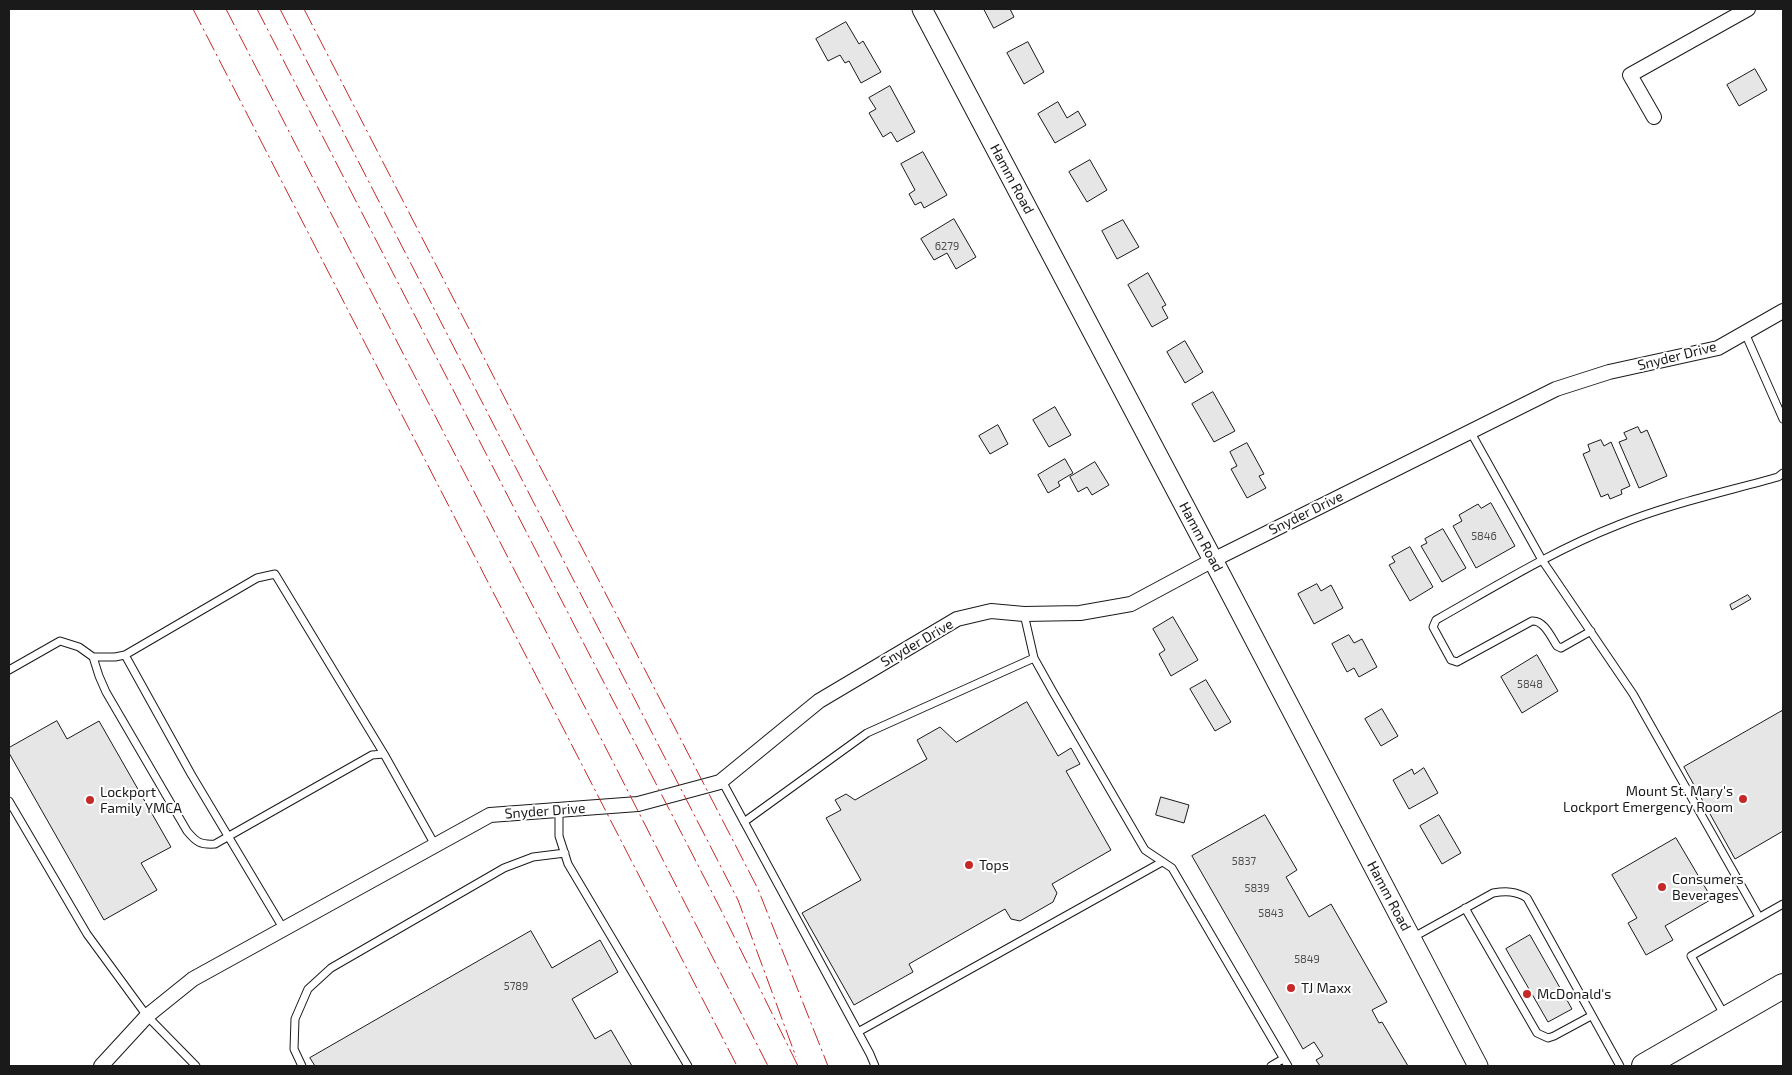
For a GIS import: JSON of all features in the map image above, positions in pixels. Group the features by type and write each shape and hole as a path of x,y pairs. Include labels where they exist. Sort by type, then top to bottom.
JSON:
{"highway":[{"path":"1644,1066 1783,986"}],"street":[{"name":"Hamm Road","path":"922,9 1478,1066"},
{"path":"1654,117 1630,75 1748,9"},
{"name":"Snyder Drive","path":"101,1066 147,1016 193,979 490,815 638,804 722,781 819,701 957,619 991,611 1024,614 1080,613 1131,604 1213,560 1556,389 1609,372 1718,348 1783,311"}],"lane":[{"path":"1744,333 1783,419"},
{"path":"1470,431 1542,560 1633,694 1759,917"},
{"path":"1591,631 1561,648 1557,646 1542,624 1532,621 1462,661 1457,662 1451,660 1433,630 1434,623 1542,560 1618,524 1778,477 1783,473"},
{"path":"93,658 125,655 257,578 275,574 384,754 435,845"},
{"path":"1024,614 1034,658 1145,850 1172,868 1288,1066"},
{"path":"9,670 60,641 79,647 93,658 106,692 187,831 194,840 206,845 215,844 229,838 372,755 384,754"},
{"path":"125,655 191,774 284,928"},
{"path":"744,822 868,733 1034,658"},
{"path":"722,781 875,1066"},
{"path":"9,801 86,934 147,1016 196,1066"},
{"path":"560,810 559,836 568,864 688,1066"},
{"path":"302,1066 294,1049 295,1019 308,989 331,968 504,868 533,857 564,854"},
{"path":"858,1032 1162,862"},
{"path":"1411,938 1493,893 1515,892 1526,898 1620,1066"},
{"path":"1727,1019 1691,956 1783,904"},
{"path":"1465,908 1537,1033 1548,1038 1591,1016"},
{"path":"1271,1066 1283,1059"}],"building":[{"path":"984,9 1010,9 1014,17 994,28"},
{"path":"846,22 859,44 863,41 881,72 861,83 849,61 845,63 840,55 828,61 816,39"},
{"path":"1028,42 1044,72 1024,84 1007,53"},
{"path":"1755,69 1767,90 1739,106 1727,85"},
{"path":"890,86 915,132 897,142 891,132 883,137 869,113 876,109 869,98"},
{"path":"1058,102 1067,118 1078,111 1086,125 1055,143 1038,114"},
{"path":"923,152 947,195 924,208 921,202 915,205 909,194 915,190 901,164"},
{"path":"1090,160 1107,190 1087,202 1069,172"},
{"path":"954,219 976,257 956,269 947,253 934,260 921,239"},
{"path":"1123,220 1139,247 1117,259 1102,231"},
{"path":"1148,273 1166,305 1162,307 1168,318 1152,327 1128,285"},
{"path":"1185,341 1203,372 1185,383 1167,352"},
{"path":"1213,392 1235,431 1214,442 1192,404"},
{"path":"1055,407 1071,435 1049,447 1033,420"},
{"path":"998,425 1008,444 990,454 979,436"},
{"path":"1638,427 1641,433 1647,430 1667,476 1639,488 1619,442 1627,439 1624,433"},
{"path":"1601,440 1604,446 1611,442 1630,486 1621,490 1622,494 1610,499 1608,494 1601,497 1583,454 1590,451 1588,445"},
{"path":"1247,443 1264,474 1259,476 1266,488 1247,498 1231,469 1237,466 1230,452"},
{"path":"1065,459 1073,473 1058,482 1060,486 1048,493 1038,475"},
{"path":"1095,462 1109,485 1092,495 1087,487 1078,492 1070,477"},
{"path":"1491,503 1515,546 1476,568 1453,526 1462,521 1459,515 1478,504 1481,508"},
{"path":"1443,529 1466,568 1442,582 1421,546 1427,543 1425,539"},
{"path":"1410,547 1433,587 1410,601 1389,565 1395,562 1392,557"},
{"path":"1317,584 1321,591 1331,585 1343,608 1314,624 1298,594"},
{"path":"1748,595 1751,599 1732,610 1730,605"},
{"path":"1173,617 1198,660 1171,676 1159,654 1165,650 1153,629"},
{"path":"1349,635 1354,643 1362,639 1377,667 1359,677 1354,668 1347,672 1332,644"},
{"path":"1537,655 1558,691 1522,713 1501,677"},
{"path":"1206,680 1231,722 1215,731 1190,689"},
{"name":"Tops","path":"1027,702 1058,756 1071,748 1080,764 1066,771 1111,850 1052,884 1057,893 1053,902 1020,921 1011,919 1005,909 909,964 913,972 854,1005 802,913 861,880 826,818 841,810 835,800 846,794 855,800 927,759 917,740 940,727 956,742"},
{"path":"1382,709 1398,736 1381,746 1365,719"},
{"name":"Mount St. Mary's Lockport Emergency Room","path":"1782,711 1783,831 1735,859 1684,767"},
{"name":"Lockport Family YMCA","path":"57,721 67,739 99,721 171,847 141,863 157,890 104,920 9,753 9,748"},
{"path":"1424,768 1438,793 1409,809 1393,780 1412,769 1414,774"},
{"path":"1161,797 1189,805 1184,823 1156,815"},
{"path":"1265,815 1297,870 1286,877 1309,917 1331,904 1387,1002 1372,1010 1379,1023 1382,1022 1408,1066 1320,1066 1316,1060 1323,1056 1314,1042 1303,1049 1192,856"},
{"path":"1439,815 1461,853 1442,864 1420,826"},
{"name":"Consumers Beverages","path":"1676,838 1712,899 1665,926 1673,940 1646,955 1628,923 1637,918 1612,875"},
{"path":"531,931 552,968 600,940 618,972 572,999 595,1039 611,1030 632,1066 315,1066 310,1058"},
{"path":"1530,935 1572,1009 1548,1022 1506,949"}],"power":[{"path":"193,9 737,1066"},
{"path":"226,9 768,1066"},
{"path":"257,9 720,908 798,1066"},
{"path":"280,9 738,900 796,1057"},
{"path":"304,9 758,889 828,1066"}],"place":[{"name":"Mount St. Mary's Lockport Emergency Room","path":"1743,799"},
{"name":"Lockport Family YMCA","path":"90,800"},
{"name":"Tops","path":"969,865"},
{"name":"Consumers Beverages","path":"1662,887"},
{"name":"TJ Maxx","path":"1291,988"},
{"name":"McDonald's","path":"1527,994"}]}
